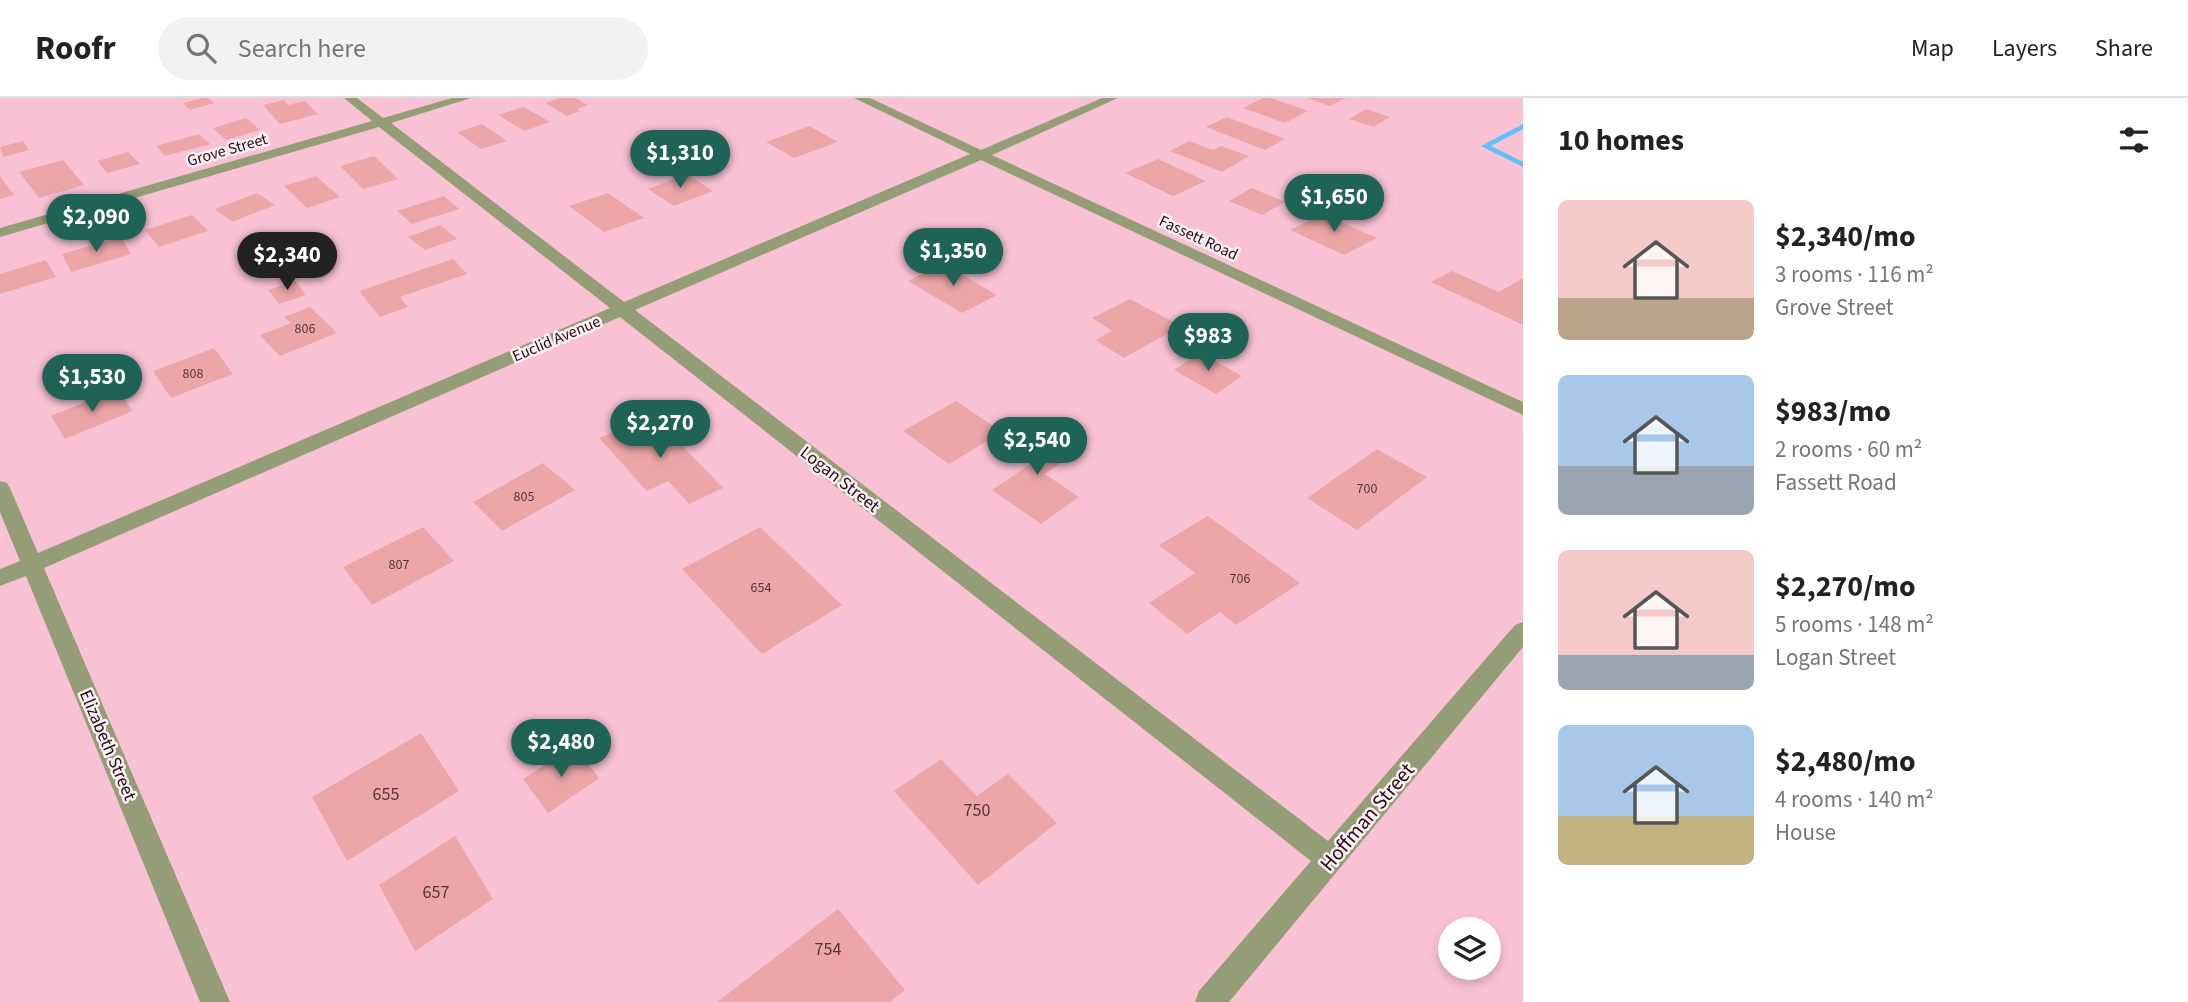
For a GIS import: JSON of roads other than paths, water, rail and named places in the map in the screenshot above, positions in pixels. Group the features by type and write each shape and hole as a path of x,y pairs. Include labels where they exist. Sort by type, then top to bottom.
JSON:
{"street":[{"name":"Logan Street","path":"350,98 1331,860"},
{"name":"Grove Street","path":"0,233 465,98"},
{"name":"Fassett Road","path":"860,98 1523,408"},
{"name":"Euclid Avenue","path":"0,578 1112,98"},
{"name":"Elizabeth Street","path":"0,488 215,1002"},
{"name":"Hoffman Street","path":"1210,1002 1523,631"}],"waterway":[{"path":"1523,126 1485,146 1523,165"}]}
